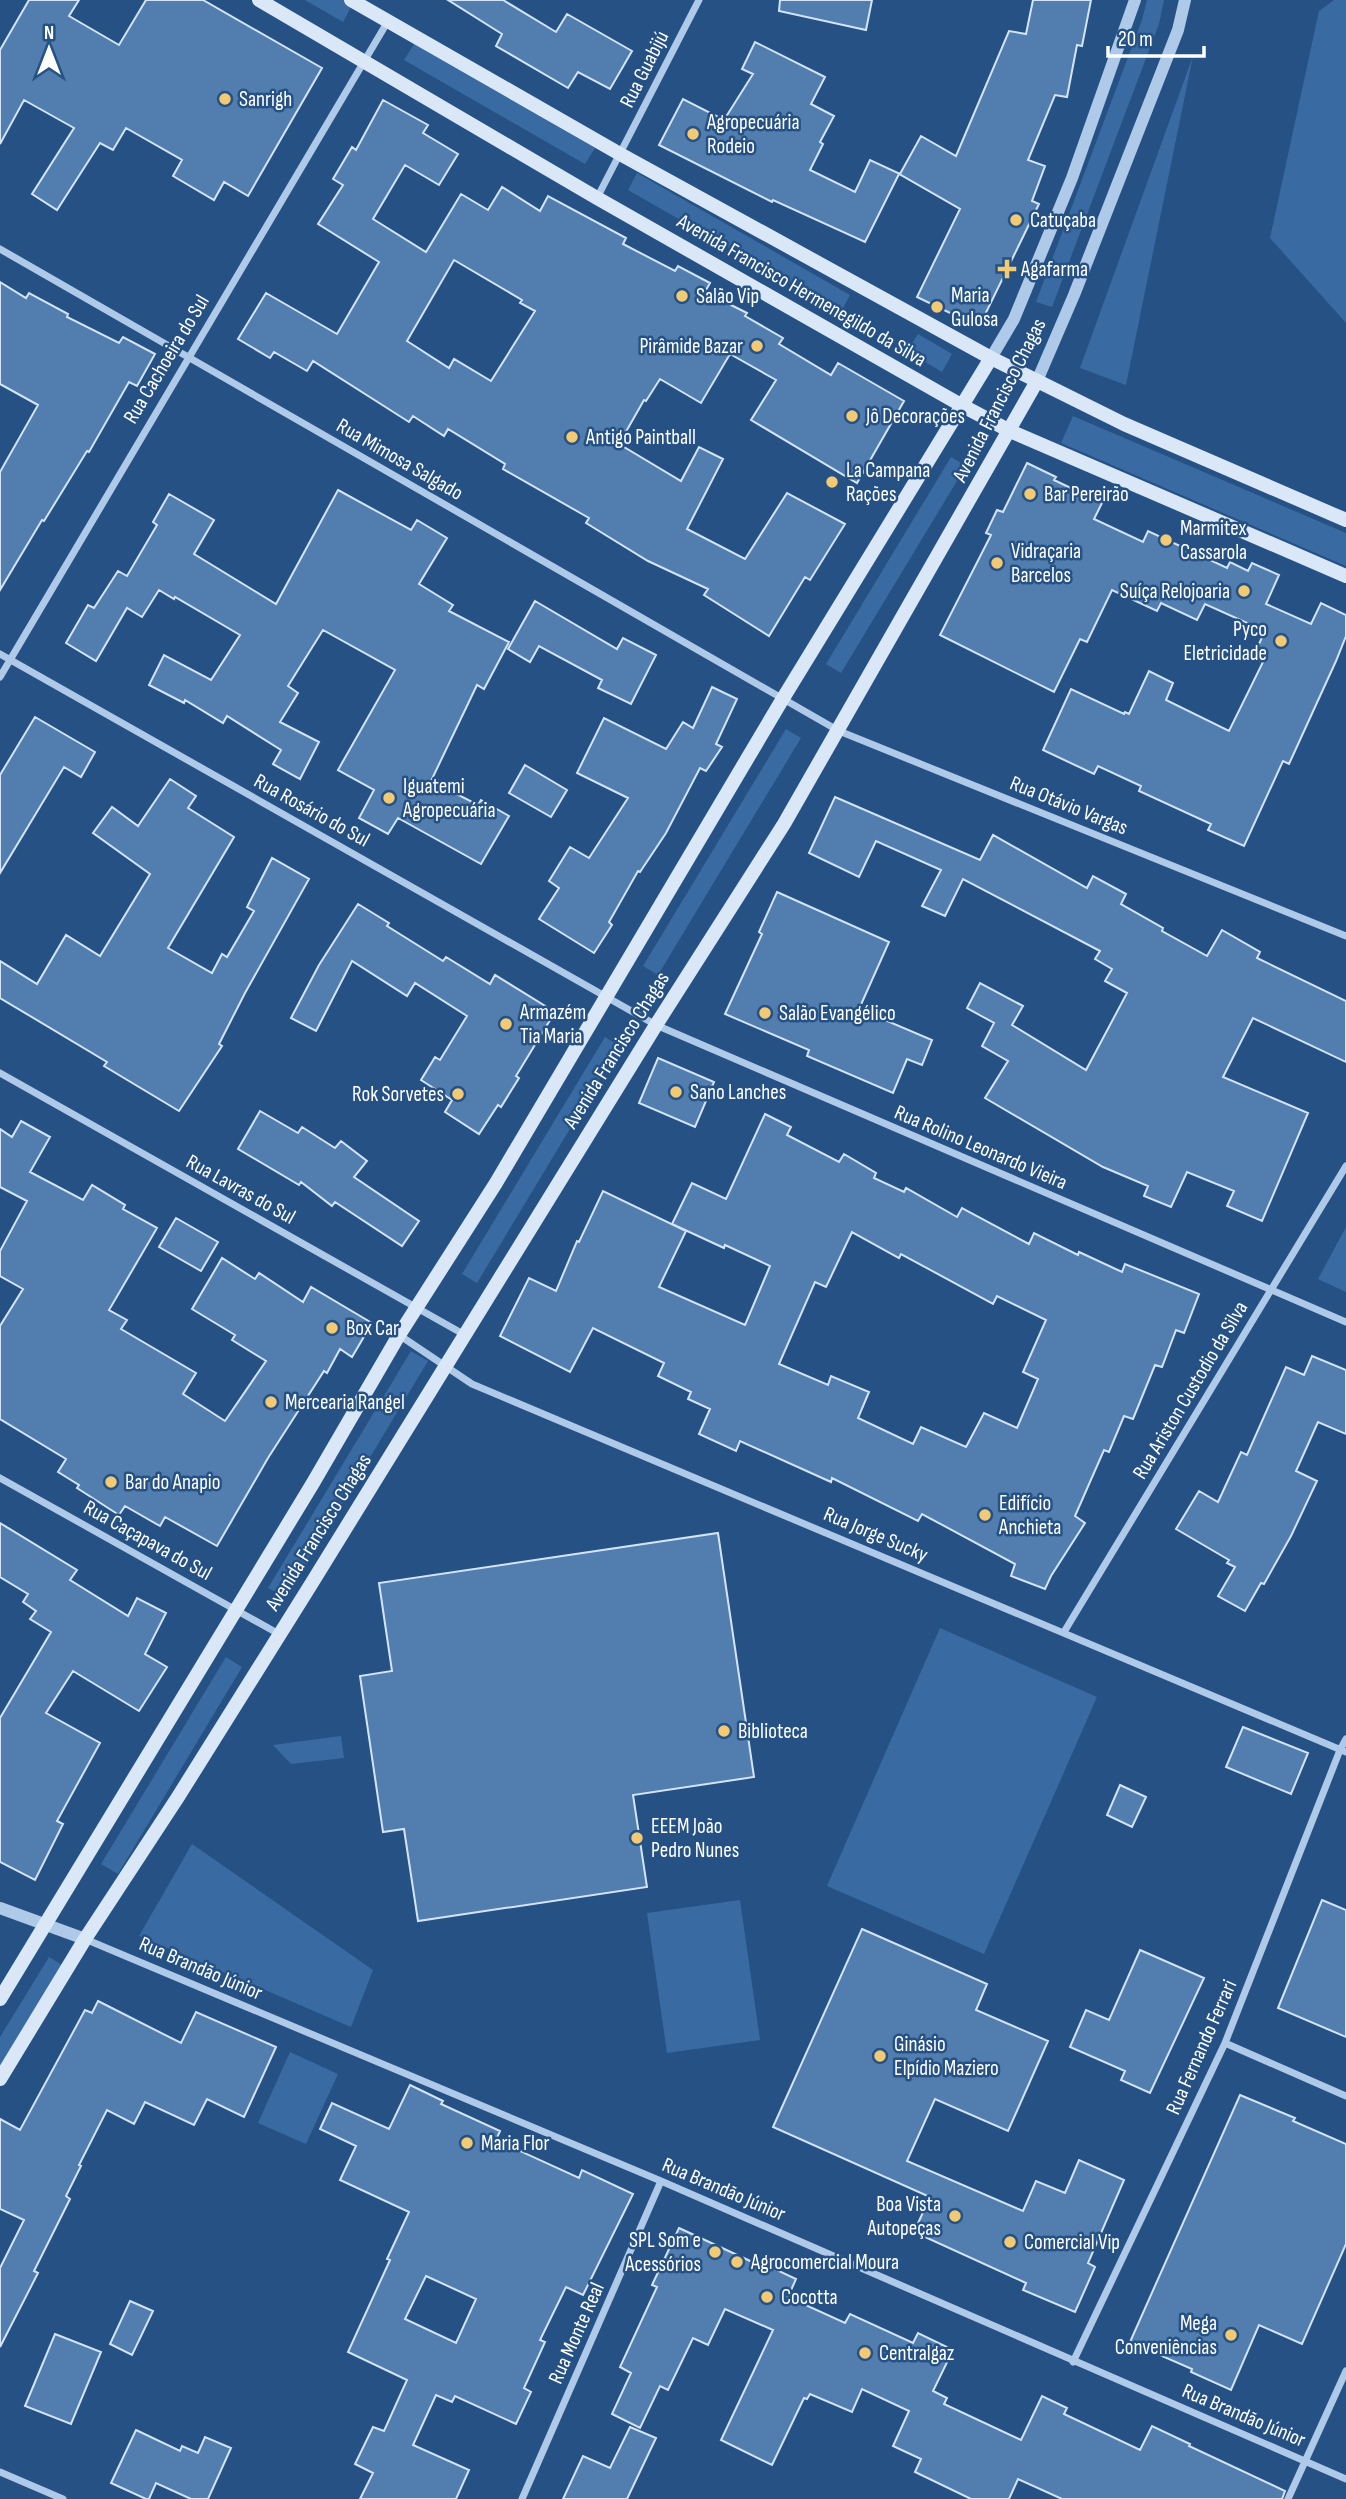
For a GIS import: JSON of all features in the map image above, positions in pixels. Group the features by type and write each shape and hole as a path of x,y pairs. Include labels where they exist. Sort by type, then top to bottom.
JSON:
{"main road":[{"name":"Avenida Francisco Hermenegildo da Silva","path":"259,0 597,198 1010,431 1346,576"},
{"name":"Avenida Francisco Hermenegildo da Silva","path":"351,0 620,154 991,358 1124,424 1346,520"},
{"name":"Avenida Francisco Chagas","path":"0,1999 399,1335 496,1183 782,700 991,358"},
{"name":"Avenida Francisco Chagas","path":"0,2079 85,1938 178,1797 656,1025 784,824 839,732 1037,381"}],"street":[{"name":"Rua Guabijú","path":"597,198 699,0"},
{"name":"Avenida Francisco Chagas","path":"991,358 1014,319 1072,178 1135,0"},
{"name":"Avenida Francisco Chagas","path":"1037,381 1074,295 1178,30 1185,0"},
{"name":"Rua Cachoeira do Sul","path":"0,677 388,21"},
{"name":"Rua Mimosa Salgado","path":"0,249 782,700"},
{"name":"Rua Rosário do Sul","path":"0,654 607,997"},
{"name":"Rua Otávio Vargas","path":"782,700 839,732 1346,936"},
{"name":"Rua Rolino Leonardo Vieira","path":"607,997 656,1025 1346,1322"},
{"name":"Rua Lavras do Sul","path":"0,1073 465,1335"},
{"name":"Rua Ariston Custodio da Silva","path":"1064,1632 1346,1166"},
{"name":"Rua Jorge Sucky","path":"399,1335 471,1384 1343,1751"},
{"name":"Rua Caçapava do Sul","path":"0,1478 279,1634"},
{"name":"Rua Fernando Ferrari","path":"1073,2362 1225,2043 1346,1739"},
{"path":"0,1908 85,1938"},
{"name":"Rua Brandão Júnior","path":"85,1938 661,2181 1346,2479"},
{"path":"1225,2043 1346,2096"},
{"name":"Rua Monte Real","path":"522,2499 661,2181"},
{"path":"1288,2499 1346,2371"},
{"path":"0,2472 63,2499"}],"shaded area":[{"path":"305,0 343,0 352,5 343,22"},
{"path":"1147,0 1164,0 1159,24 1052,307 1036,302 1142,20"},
{"path":"1334,0 1346,0 1346,323 1270,238 1319,11"},
{"path":"414,44 595,148 585,164 404,60"},
{"path":"1193,56 1126,385 1080,368"},
{"path":"637,173 850,295 841,312 628,190"},
{"path":"918,334 952,354 942,372 907,351"},
{"path":"1073,416 1346,533 1346,566 1061,443"},
{"path":"951,457 966,466 841,673 826,664"},
{"path":"786,729 801,738 658,975 643,966"},
{"path":"605,1037 620,1046 477,1283 462,1274"},
{"path":"1346,1227 1346,1292 1318,1279"},
{"path":"411,1351 428,1361 286,1597 268,1588"},
{"path":"940,1628 1097,1697 984,1954 827,1886"},
{"path":"226,1657 242,1667 118,1874 101,1864"},
{"path":"341,1736 344,1758 291,1764 273,1745"},
{"path":"192,1844 373,1970 351,2027 139,1936"},
{"path":"740,1900 760,2040 667,2053 647,1913"},
{"path":"49,1957 62,1965 0,2066 0,2037"},
{"path":"290,2052 338,2074 306,2144 258,2123"}],"building":[{"path":"29,0 79,0 69,16 119,45 146,0 203,0 322,68 248,196 224,182 214,200 173,176 182,160 126,128 113,150 100,143 57,210 32,194 74,128 24,100 0,144 0,50"},
{"path":"448,0 503,0 556,32 567,14 632,51 610,89 578,72 568,88 496,46 502,34"},
{"path":"780,0 872,0 866,30 779,11"},
{"path":"1033,0 1091,0 1082,46 1077,45 1067,97 1055,95 1028,160 1045,166 1032,201 1039,204 979,327 917,297 960,209 899,174 865,242 773,200 772,202 659,145 683,99 724,120 753,74 742,69 755,42 825,77 811,104 834,116 820,142 823,144 810,170 855,192 870,160 900,174 921,136 956,156 1009,31 1026,34"},
{"path":"383,100 428,125 423,133 458,154 439,185 405,165 373,219 426,252 461,194 488,210 502,187 540,211 548,196 626,238 623,244 675,271 678,266 710,283 705,292 747,313 745,316 783,338 779,344 831,375 838,363 904,401 857,483 751,420 776,380 730,354 701,403 660,379 646,401 644,400 619,444 681,481 699,447 723,459 687,529 745,559 787,493 845,524 810,580 805,577 769,636 704,595 708,589 648,561 586,523 589,518 503,469 505,464 448,429 444,436 413,416 409,422 313,361 307,371 274,352 270,358 238,339 266,293 337,334 379,262 318,224 343,185 333,179 352,147 356,150","holes":["454,260 522,300 520,303 535,311 491,381 454,359 449,368 407,341"]},
{"path":"0,282 26,298 29,293 68,314 67,317 119,343 123,337 155,354 137,386 129,382 89,452 87,451 44,521 42,520 0,590 0,472 38,405 0,384"},
{"path":"1027,463 1056,477 1054,480 1102,503 1094,519 1143,542 1148,531 1227,568 1230,562 1248,571 1252,563 1279,575 1266,604 1311,624 1321,603 1346,615 1346,636 1336,661 1289,764 1283,761 1244,846 1208,830 1211,824 1139,791 1141,786 1098,766 1094,774 1043,750 1071,689 1129,714 1149,671 1173,683 1166,700 1229,731 1263,662 1253,657 1265,631 1205,604 1197,620 1161,603 1157,611 1112,590 1087,642 1080,639 1054,692 940,635 991,535 986,533 997,510 1003,512"},
{"path":"338,490 411,530 417,520 447,538 419,584 453,605 449,611 509,642 484,689 477,685 431,781 478,805 481,800 509,816 481,864 398,818 388,834 359,818 374,790 338,770 395,670 323,630 288,686 298,693 280,722 319,742 300,779 273,764 281,750 227,716 223,723 185,700 184,703 149,685 164,655 211,680 240,635 175,597 174,599 159,590 142,617 127,608 96,661 66,643 88,605 94,608 118,571 127,576 157,525 153,522 169,494 214,520 194,554 276,604"},
{"path":"535,601 617,649 623,638 656,655 631,704 598,688 602,680 539,646 530,662 508,649"},
{"path":"712,687 737,699 716,744 722,747 706,771 700,768 666,833 640,872 638,871 609,922 612,925 594,953 539,919 559,888 549,881 570,847 589,858 628,798 577,773 604,718 666,749 683,722 693,728"},
{"path":"35,717 95,752 81,777 64,767 0,873 0,775"},
{"path":"525,765 567,790 551,817 509,793"},
{"path":"170,779 196,796 188,808 234,837 168,948 212,973 222,954 227,957 254,911 247,907 272,858 309,879 245,993 219,1044 222,1046 179,1111 104,1066 107,1062 0,998 0,961 37,984 66,935 100,956 150,874 93,833 112,807 138,826"},
{"path":"835,797 980,860 993,835 1087,888 1093,876 1126,894 1121,904 1207,956 1222,930 1260,952 1257,958 1346,1001 1346,1062 1253,1018 1223,1077 1308,1113 1262,1221 1227,1206 1234,1191 1187,1172 1171,1207 1144,1196 1148,1186 1103,1167 985,1098 1008,1061 982,1046 994,1023 967,1008 980,983 1023,1006 1012,1025 1086,1070 1127,993 1105,981 1112,969 1095,959 1100,951 963,879 945,916 922,906 941,870 876,841 859,877 809,853"},
{"path":"777,892 889,942 859,1009 932,1040 922,1065 907,1059 893,1093 807,1056 809,1050 725,1014 762,934 759,932"},
{"path":"358,904 389,923 387,926 443,961 446,957 490,984 495,975 555,1012 516,1076 519,1078 501,1107 498,1105 479,1134 445,1112 452,1100 421,1080 435,1057 440,1060 467,1016 415,983 407,996 352,961 316,1031 291,1018 319,965"},
{"name":"Sano Lanches","path":"658,1058 714,1082 695,1127 639,1103"},
{"path":"260,1111 298,1133 302,1127 335,1148 341,1141 367,1161 354,1177 419,1221 402,1246 335,1202 332,1206 301,1182 299,1185 238,1149"},
{"path":"765,1114 791,1127 787,1135 839,1162 844,1154 876,1173 874,1178 904,1192 906,1188 957,1217 962,1208 1029,1244 1034,1233 1078,1255 1079,1252 1122,1272 1125,1264 1199,1294 1184,1333 1176,1330 1162,1367 1155,1365 1133,1419 1124,1416 1109,1452 1104,1450 1075,1516 1085,1523 1045,1589 1011,1576 1015,1564 922,1514 918,1521 832,1478 831,1482 740,1441 736,1451 699,1434 710,1409 688,1399 691,1392 658,1376 664,1363 593,1328 570,1372 500,1336 529,1278 556,1291 577,1241 579,1242 603,1191 686,1231 659,1287 745,1325 770,1266 672,1224 692,1183 726,1199","holes":["852,1232 899,1258 901,1254 993,1304 997,1296 1046,1320 1023,1372 1038,1379 1017,1428 984,1413 966,1447 921,1427 913,1444 858,1418 869,1392 831,1376 828,1385 779,1364 815,1282 826,1287"]},
{"path":"21,1121 50,1137 30,1172 83,1200 92,1185 125,1205 123,1209 157,1228 109,1310 127,1320 121,1329 196,1373 183,1394 225,1421 266,1361 232,1340 235,1335 192,1309 222,1258 255,1279 259,1273 303,1302 311,1287 372,1323 352,1357 340,1349 327,1373 324,1371 268,1458 217,1546 165,1517 160,1526 125,1506 119,1515 77,1488 79,1485 58,1472 66,1459 0,1419 0,1326 23,1289 0,1276 0,1251 27,1201 0,1187 0,1129 12,1137"},
{"path":"176,1218 218,1242 201,1271 159,1247"},
{"path":"1312,1356 1346,1370 1346,1434 1318,1422 1296,1471 1317,1481 1291,1536 1245,1611 1218,1596 1235,1567 1227,1563 1229,1560 1176,1529 1199,1491 1218,1502 1241,1452 1247,1455 1286,1367 1304,1375"},
{"path":"0,1523 77,1570 70,1580 128,1616 137,1598 166,1613 145,1654 167,1667 139,1711 73,1671 46,1713 100,1743 57,1821 63,1824 35,1880 0,1862 0,1718 51,1632 30,1619 36,1611 23,1602 28,1594 0,1577"},
{"path":"718,1533 754,1777 633,1795 647,1887 418,1921 404,1829 383,1832 360,1676 392,1671 379,1583"},
{"path":"1243,1727 1308,1753 1291,1794 1226,1767"},
{"path":"1120,1785 1146,1797 1132,1827 1107,1815"},
{"path":"1322,1900 1346,1910 1346,2037 1278,2008"},
{"path":"862,1929 987,1984 976,2010 1048,2041 1008,2131 935,2099 907,2161 1023,2211 1036,2181 1065,2193 1079,2160 1124,2180 1088,2263 1095,2267 1075,2312 1023,2290 1026,2283 914,2232 930,2197 773,2127"},
{"path":"1140,1950 1204,1978 1150,2093 1121,2080 1125,2071 1070,2047 1086,2010 1109,2020"},
{"path":"98,2001 181,2043 196,2012 276,2047 244,2117 207,2099 194,2125 145,2102 134,2124 107,2110 66,2196 70,2199 34,2271 38,2273 0,2347 0,2268 24,2220 0,2209 0,2119 20,2130 85,2010 92,2013"},
{"path":"410,2085 443,2101 441,2104 500,2131 496,2140 579,2178 582,2170 633,2194 583,2295 566,2287 540,2340 545,2342 524,2388 531,2392 516,2424 455,2396 452,2402 436,2395 413,2445 469,2470 456,2499 360,2499 373,2473 355,2464 373,2427 384,2431 407,2380 348,2352 409,2212 340,2180 356,2146 320,2129 332,2103 389,2129","holes":["426,2276 476,2299 456,2343 405,2319"]},
{"path":"1240,2095 1295,2118 1293,2121 1346,2144 1346,2244 1302,2344 1259,2325 1231,2390 1191,2372 1192,2369 1130,2342"},
{"path":"679,2228 796,2279 788,2297 845,2323 850,2314 913,2343 918,2333 953,2350 933,2391 947,2398 944,2404 1021,2440 1042,2396 1067,2408 1064,2414 1140,2450 1152,2426 1285,2491 1282,2499 1062,2499 1018,2479 1009,2499 971,2499 915,2472 921,2459 893,2446 909,2411 862,2389 852,2412 810,2394 807,2399 804,2398 772,2465 721,2440 773,2330 725,2309 708,2345 693,2338 668,2390 660,2386 640,2428 612,2414 631,2373 620,2367 657,2287 652,2285"},
{"path":"130,2301 153,2311 132,2355 110,2344"},
{"path":"55,2334 101,2352 71,2424 25,2406"},
{"path":"630,2427 656,2438 627,2499 563,2499 583,2456 610,2468"},
{"path":"136,2430 180,2451 182,2446 198,2453 205,2437 231,2448 208,2499 191,2499 156,2483 149,2499 146,2499 111,2483"}],"place":[{"name":"Sanrigh","path":"225,99"},
{"name":"Agropecuária Rodeio","path":"693,134"},
{"name":"Catuçaba","path":"1016,220"},
{"name":"Agafarma","path":"1007,269"},
{"name":"Salão Vip","path":"682,296"},
{"name":"Maria Gulosa","path":"937,307"},
{"name":"Pirâmide Bazar","path":"757,346"},
{"name":"Jô Decorações","path":"852,416"},
{"name":"Antigo Paintball","path":"572,437"},
{"name":"La Campana Rações","path":"832,482"},
{"name":"Bar Pereirão","path":"1030,494"},
{"name":"Marmitex Cassarola","path":"1166,540"},
{"name":"Vidraçaria Barcelos","path":"997,563"},
{"name":"Suíça Relojoaria","path":"1244,591"},
{"name":"Pyco Eletricidade","path":"1281,641"},
{"name":"Iguatemi Agropecuária","path":"389,798"},
{"name":"Salão Evangélico","path":"765,1013"},
{"name":"Armazém Tia Maria","path":"506,1024"},
{"name":"Sano Lanches","path":"676,1092"},
{"name":"Rok Sorvetes","path":"458,1094"},
{"name":"Box Car","path":"332,1328"},
{"name":"Mercearia Rangel","path":"271,1402"},
{"name":"Bar do Anapio","path":"111,1482"},
{"name":"Edifício Anchieta","path":"985,1515"},
{"name":"Biblioteca","path":"724,1731"},
{"name":"EEEM João Pedro Nunes","path":"637,1838"},
{"name":"Ginásio Elpídio Maziero","path":"880,2056"},
{"name":"Maria Flor","path":"467,2143"},
{"name":"Boa Vista Autopeças","path":"955,2216"},
{"name":"Comercial Vip","path":"1010,2242"},
{"name":"SPL Som e Acessórios","path":"715,2252"},
{"name":"Agrocomercial Moura","path":"737,2262"},
{"name":"Cocotta","path":"767,2297"},
{"name":"Mega Conveniências","path":"1231,2335"},
{"name":"Centralgaz","path":"865,2353"}]}
